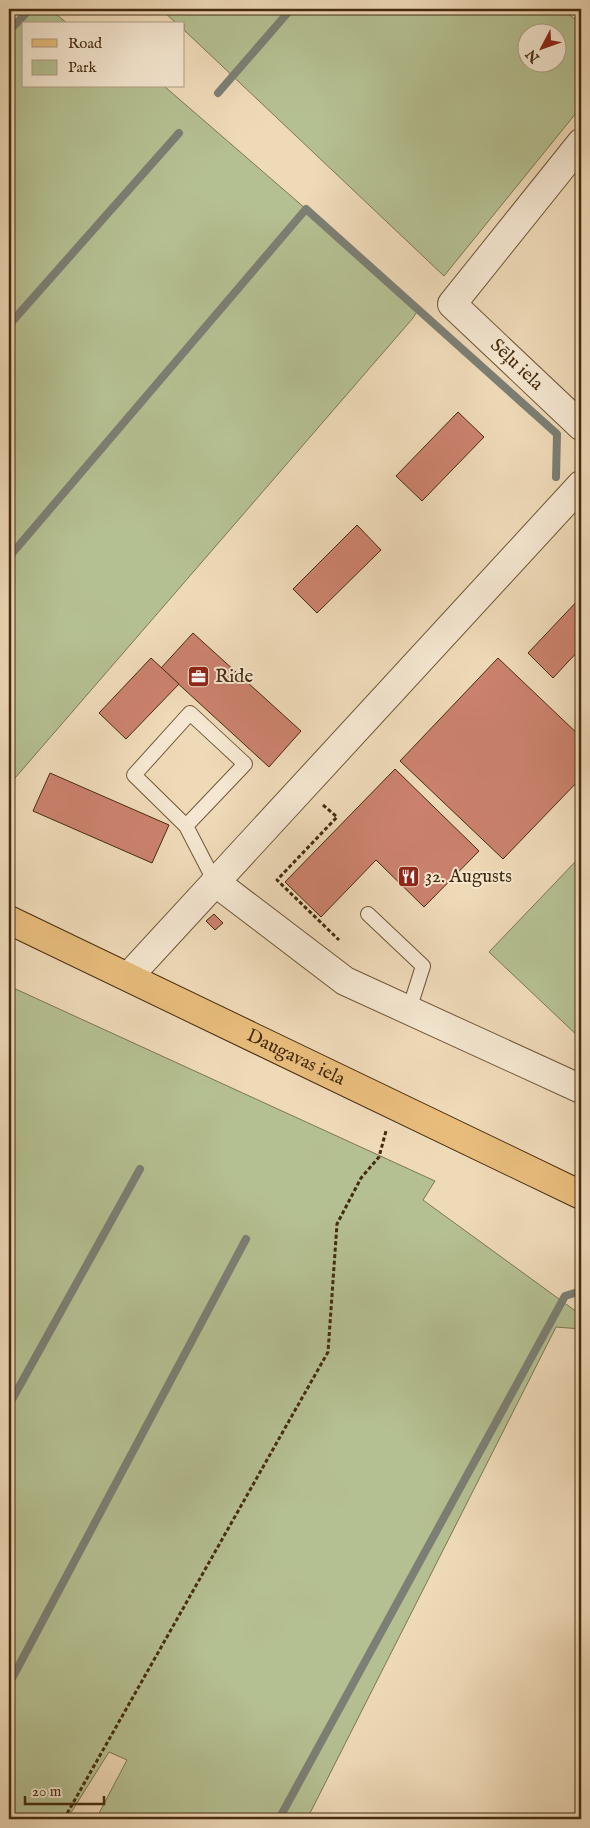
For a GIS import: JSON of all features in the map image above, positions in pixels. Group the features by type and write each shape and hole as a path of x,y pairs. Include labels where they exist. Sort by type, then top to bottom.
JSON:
{"main road":[{"name":"Daugavas iela","path":"9,920 129,976 581,1195"}],"street":[{"name":"Sēļu iela","path":"581,143 452,304 581,426"},
{"path":"129,976 581,485"},
{"path":"216,882 345,981 581,1089"}],"lane":[{"path":"186,826 245,764 190,713 134,775 186,826 216,882"},
{"path":"368,914 423,966 409,1010"}],"path":[{"path":"302,788 337,817 277,880 345,945"},
{"path":"64,1819 328,1352 337,1224 361,1178 379,1157 393,1104"}],"green space":[{"path":"30,9 50,9 66,22 22,22 22,88 166,88 306,209 418,310 9,785 9,31"},
{"path":"161,9 562,9 581,24 581,107 444,276 185,31 185,22 175,22"},
{"path":"577,860 581,864 581,1039 489,952"},
{"path":"9,986 435,1181 423,1200 581,1315 581,1329 556,1327 307,1819 96,1819 127,1760 109,1752 67,1819 9,1819"}],"building":[{"path":"458,412 484,437 422,501 396,476"},
{"path":"357,525 381,550 317,613 293,589"},
{"path":"581,597 581,648 553,678 528,653"},
{"path":"193,633 301,731 269,767 161,668"},
{"path":"151,658 179,684 126,739 99,713"},
{"path":"498,658 581,737 581,778 503,859 400,761"},
{"path":"395,769 479,851 424,907 376,860 321,917 285,882"},
{"path":"50,773 169,825 152,863 33,811"},
{"path":"214,914 223,923 215,930 206,921"}],"waterway":[{"path":"9,31 30,9"},
{"path":"218,93 291,9"},
{"path":"9,325 179,133"},
{"path":"9,557 306,209 557,434 556,477"},
{"path":"9,1405 140,1169"},
{"path":"9,1684 246,1239"},
{"path":"279,1819 565,1296 581,1291"}],"place":[{"name":"Ride","path":"199,677"},
{"name":"32. Augusts","path":"409,877"}]}
